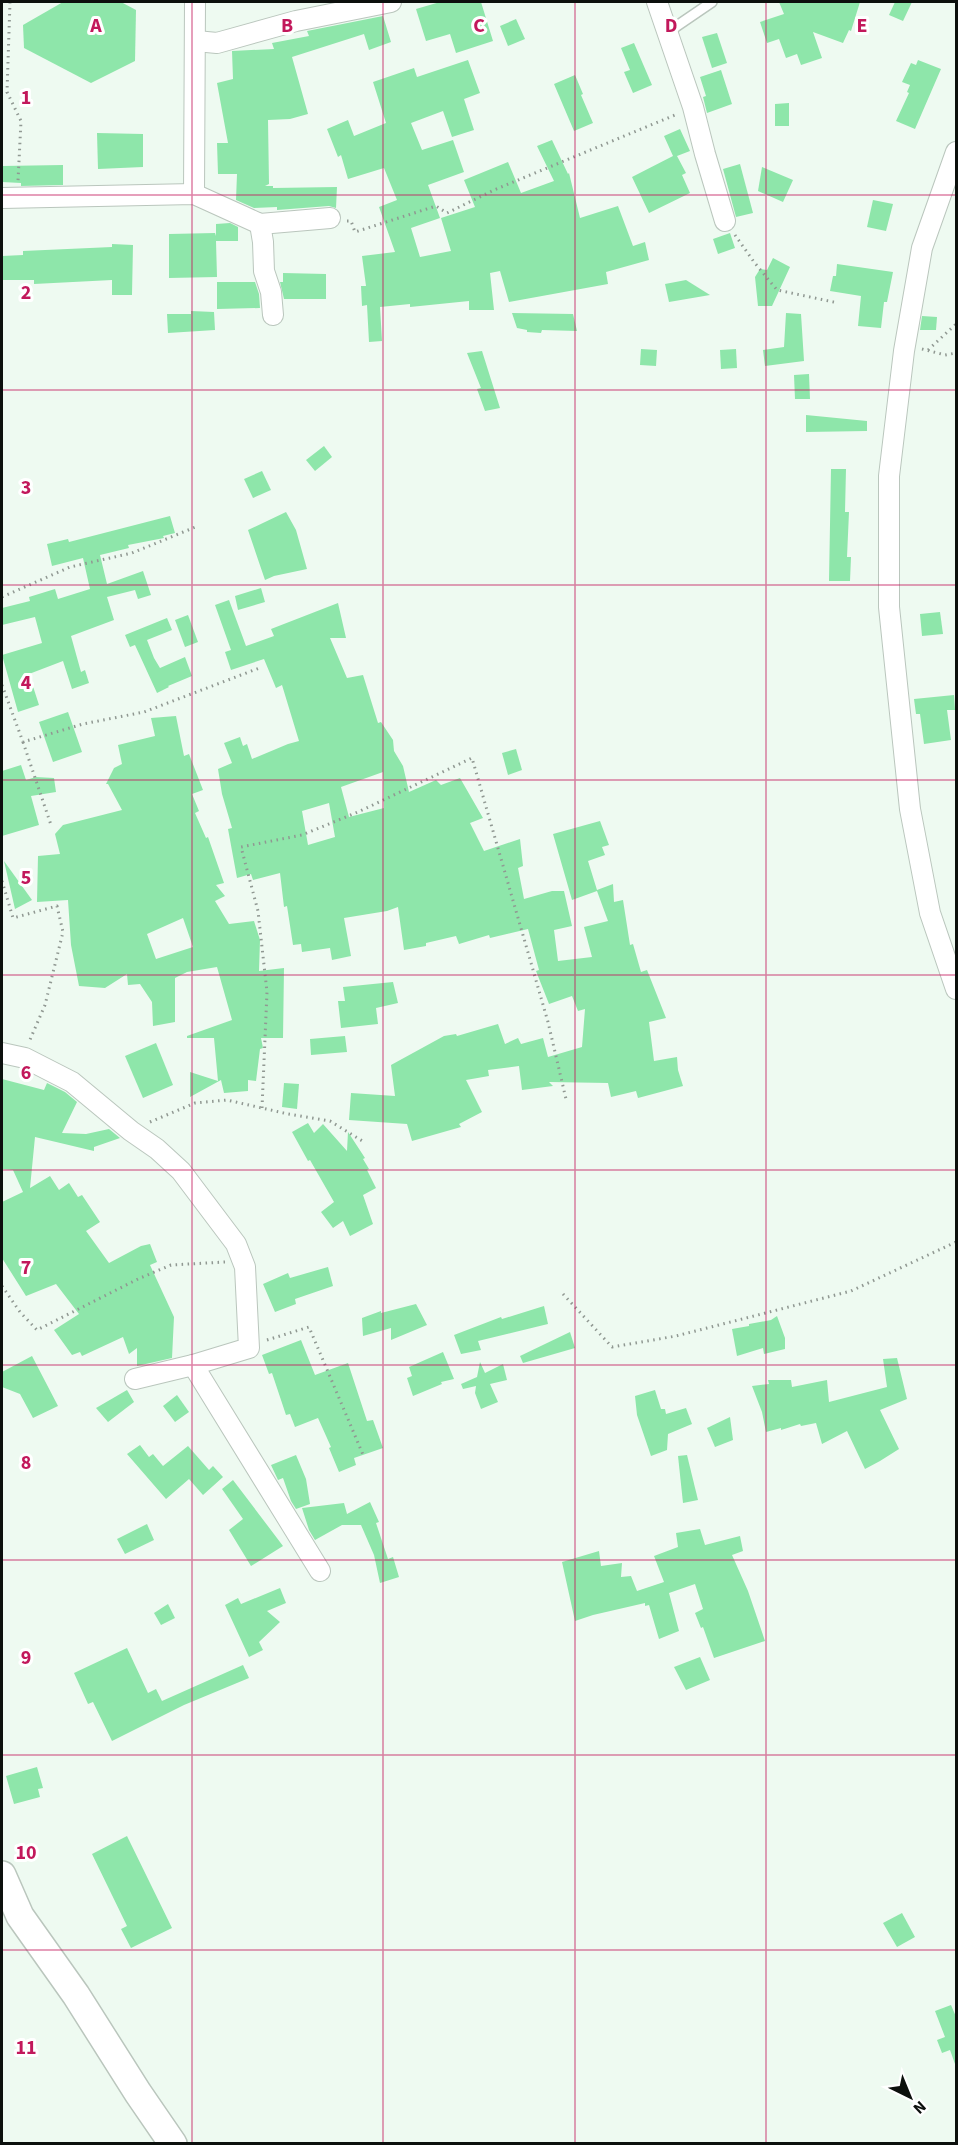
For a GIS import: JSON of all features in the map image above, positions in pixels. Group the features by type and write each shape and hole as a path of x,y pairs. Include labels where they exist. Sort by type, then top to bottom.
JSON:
{"main road":[{"path":"2,1875 20,1916 76,1995 173,2144"}],"street":[{"path":"194,194 195,2"},
{"path":"196,41 217,43 296,21 391,2"},
{"path":"657,2 693,107 725,221"},
{"path":"957,152 922,248 906,344 889,476 889,607 910,809 930,913 957,989"},
{"path":"9,198 194,194 260,224 330,218"},
{"path":"260,224 264,271 271,292 273,315"},
{"path":"2,1053 25,1058 72,1082 131,1131 157,1149 181,1171 236,1244 244,1267 249,1348 135,1379"},
{"path":"193,1365 320,1571"}],"lane":[{"path":"668,33 712,2"}],"path":[{"path":"9,198 21,121 7,92 10,2"},
{"path":"330,218 351,221 355,232 436,206 447,213 512,182 693,107"},
{"path":"725,221 777,290 838,303"},
{"path":"928,350 957,324"},
{"path":"906,344 945,355 957,353"},
{"path":"2,597 70,567 132,553 198,526"},
{"path":"23,742 83,724 144,712 262,667"},
{"path":"2,685 51,825"},
{"path":"262,1108 267,992 258,911 241,847 302,835 472,758 545,1011 566,1100"},
{"path":"2,881 13,918 57,906 63,932 45,1005 30,1037 25,1058"},
{"path":"131,1131 195,1103 226,1100 330,1121 364,1142"},
{"path":"563,1294 612,1347 676,1336 851,1291 957,1242"},
{"path":"2,1286 20,1312 37,1330 138,1279 171,1265 242,1260"},
{"path":"248,1346 309,1327 364,1457"}],"building":[{"path":"63,2 121,2 136,10 135,61 91,83 24,48 23,25"},
{"path":"440,2 481,2 493,41 456,53 450,34 426,41 416,9"},
{"path":"779,2 860,2 851,31 849,30 843,43 813,32 822,58 801,65 797,54 786,58 779,39 767,43 760,22 784,14"},
{"path":"895,2 912,2 903,21 889,15"},
{"path":"383,16 391,42 369,50 364,34 292,57 308,114 290,119 268,120 269,184 265,186 273,186 273,188 337,187 336,208 329,206 277,210 277,207 254,208 236,200 237,174 218,174 217,143 228,143 217,83 233,79 232,51 274,49 272,43 309,36 307,31"},
{"path":"516,19 525,39 508,46 500,26"},
{"path":"717,33 727,63 712,68 702,37"},
{"path":"634,43 652,85 633,93 624,72 630,70 621,48"},
{"path":"468,60 480,93 464,99 474,130 452,137 443,111 411,123 422,150 453,140 464,172 428,185 440,218 411,228 420,257 451,251 441,218 475,207 464,180 508,162 521,193 554,181 537,146 552,140 569,173 580,218 618,206 633,246 645,242 649,260 606,272 608,284 509,302 500,271 490,273 494,310 469,310 469,301 410,307 410,304 380,307 382,341 369,342 367,305 362,306 361,286 366,286 362,256 395,252 379,207 397,200 384,168 348,179 341,155 338,157 327,129 348,120 354,136 386,123 373,82 414,68 417,77"},
{"path":"918,60 941,69 915,129 896,121 909,93 907,92 910,85 902,82 911,63 916,65"},
{"path":"721,70 732,104 707,113 703,97 706,96 700,77"},
{"path":"575,75 593,123 574,131 554,84"},
{"path":"789,103 789,126 775,126 775,104"},
{"path":"680,129 690,151 677,156 686,173 682,175 690,193 649,213 632,177 673,156 664,136"},
{"path":"97,133 143,134 143,167 98,169"},
{"path":"740,164 753,213 736,217 723,169"},
{"path":"63,165 63,185 21,186 21,183 2,182 2,166"},
{"path":"762,167 793,180 783,202 758,191"},
{"path":"873,200 893,204 886,231 867,227"},
{"path":"230,223 238,227 238,241 216,241 217,277 169,278 169,234 215,233 216,236 216,224"},
{"path":"730,233 735,248 718,254 713,239"},
{"path":"112,244 133,245 132,295 112,295 112,280 34,284 34,280 2,280 2,256 23,255 23,251 112,247"},
{"path":"773,258 790,267 772,306 758,306 755,277 760,269 767,270"},
{"path":"837,264 893,272 887,302 884,302 881,328 858,326 861,296 830,291 833,276 836,276"},
{"path":"283,273 326,274 326,299 284,299 280,282 283,282"},
{"path":"686,280 710,295 669,302 665,284"},
{"path":"217,282 255,282 260,308 217,309"},
{"path":"191,311 214,312 215,330 168,333 167,314 191,314"},
{"path":"512,313 573,314 577,331 527,332 527,330 517,328"},
{"path":"786,313 801,314 804,361 765,366 763,350 784,347"},
{"path":"922,316 937,317 936,330 920,330"},
{"path":"641,349 657,350 656,366 640,365"},
{"path":"736,349 737,368 721,369 720,350"},
{"path":"482,351 500,408 485,411 477,389 481,388 467,353"},
{"path":"809,374 810,399 795,399 794,375"},
{"path":"806,415 867,421 867,431 806,432"},
{"path":"324,446 332,457 315,471 306,460"},
{"path":"831,469 846,469 845,512 849,512 847,557 851,557 850,581 829,581"},
{"path":"262,471 271,490 253,498 244,479"},
{"path":"286,512 296,530 307,569 265,580 248,530"},
{"path":"170,516 175,533 100,555 107,584 143,571 151,595 138,599 135,590 107,597 114,620 71,636 81,672 85,670 89,683 72,689 63,661 29,674 39,705 18,712 2,655 42,643 35,617 2,625 2,608 30,601 29,597 55,589 58,599 90,589 83,558 52,566 47,544 68,539 69,542"},
{"path":"261,588 265,602 238,610 235,596"},
{"path":"229,600 246,646 274,636 271,629 338,603 346,638 330,638 347,678 363,675 378,723 381,722 393,740 394,751 403,766 409,792 436,780 441,785 460,778 483,818 470,823 484,851 520,839 523,866 518,868 524,899 552,891 564,891 572,926 554,930 558,961 592,957 584,927 608,921 597,891 572,900 553,834 600,821 609,845 602,847 605,855 588,861 597,890 613,884 614,902 623,900 630,945 633,944 641,972 647,970 666,1018 649,1022 654,1061 677,1057 683,1086 638,1098 636,1091 611,1097 608,1083 549,1082 553,1086 522,1090 519,1066 488,1070 489,1076 466,1080 482,1112 459,1124 461,1127 412,1141 407,1124 349,1120 351,1093 395,1096 391,1065 444,1036 456,1034 457,1036 498,1024 505,1044 518,1038 521,1044 543,1038 548,1057 582,1047 585,1009 578,1011 572,996 549,1004 536,971 539,970 528,929 490,938 489,935 459,944 456,936 426,943 426,946 404,950 398,907 344,918 351,956 332,960 330,948 302,952 301,944 293,945 287,906 284,907 280,873 253,880 251,874 237,878 228,829 232,828 222,794 218,769 232,763 224,743 240,737 243,746 247,744 252,759 299,741 282,685 276,688 264,659 231,670 225,652 231,650 215,605","holes":["383,772 384,808 349,817 341,787","329,803 335,837 308,845 302,811"]},
{"path":"940,612 943,634 922,636 920,614"},
{"path":"188,615 198,642 185,647 175,620"},
{"path":"167,618 172,630 147,640 154,658 160,668 185,657 192,676 157,693 135,645 130,647 125,635"},
{"path":"954,695 955,710 947,710 951,740 924,744 920,714 916,714 914,699"},
{"path":"68,712 82,752 53,762 39,722"},
{"path":"176,716 184,756 189,754 203,790 192,794 199,811 195,813 206,838 208,837 224,883 216,885 225,896 215,901 229,924 254,921 260,940 259,971 284,968 283,1038 261,1038 263,1048 260,1049 256,1081 248,1080 248,1091 224,1093 221,1080 190,1097 190,1072 218,1081 214,1038 187,1038 187,1036 232,1020 217,967 187,972 175,978 175,1022 153,1026 152,1002 140,984 128,985 127,974 105,988 79,986 71,945 68,900 37,902 38,856 60,854 55,834 63,825 122,810 106,784 114,768 122,764 118,745 155,736 151,718","holes":["183,918 193,947 156,959 147,934"]},
{"path":"516,749 522,770 508,775 502,753"},
{"path":"21,765 26,780 36,777 54,778 56,792 31,796 39,825 2,836 2,771"},
{"path":"4,861 32,900 15,909"},
{"path":"393,982 398,1003 376,1008 378,1024 341,1028 338,1001 345,1001 343,987"},
{"path":"345,1036 347,1052 311,1055 310,1039"},
{"path":"156,1043 173,1085 143,1098 125,1056"},
{"path":"2,1079 44,1090 47,1083 65,1092 77,1102 62,1133 86,1134 109,1129 120,1138 94,1147 94,1151 35,1137 30,1188 50,1176 59,1190 69,1183 78,1197 82,1195 100,1222 86,1231 109,1263 141,1246 150,1244 157,1262 150,1265 174,1317 172,1358 137,1366 137,1348 129,1354 123,1337 82,1356 80,1352 72,1355 54,1330 79,1314 56,1284 26,1296 2,1258 2,1202 23,1192 13,1170 2,1169"},
{"path":"284,1083 299,1084 297,1109 282,1107"},
{"path":"308,1123 314,1133 323,1124 347,1151 348,1132 365,1158 363,1159 369,1169 367,1170 376,1188 363,1195 373,1224 350,1236 343,1221 333,1228 321,1212 334,1202 292,1132"},
{"path":"328,1267 333,1286 295,1299 296,1304 275,1312 263,1284 288,1273 290,1278"},
{"path":"416,1304 427,1325 391,1340 391,1328 363,1336 362,1318 381,1311 381,1313"},
{"path":"544,1306 548,1324 478,1341 481,1350 461,1354 454,1335 501,1317 502,1319"},
{"path":"777,1316 785,1338 785,1349 764,1354 763,1348 737,1356 732,1329 771,1320"},
{"path":"570,1332 575,1348 523,1363 520,1356"},
{"path":"301,1340 315,1375 348,1363 367,1421 373,1420 383,1448 354,1458 356,1465 339,1472 318,1418 295,1427 290,1414 286,1415 272,1373 269,1374 262,1355"},
{"path":"443,1352 454,1379 441,1382 442,1384 413,1396 407,1378 412,1376 409,1367"},
{"path":"32,1356 58,1406 33,1418 20,1394 2,1387 2,1372"},
{"path":"897,1358 907,1399 880,1410 899,1449 880,1461 865,1469 847,1431 822,1444 816,1423 801,1426 800,1424 766,1432 762,1412 752,1386 769,1384 768,1380 791,1380 792,1387 827,1380 829,1402 887,1387 883,1359"},
{"path":"480,1362 485,1373 503,1364 507,1380 490,1384 498,1402 481,1409 475,1393 476,1386 463,1389 461,1384 477,1377"},
{"path":"127,1390 134,1402 108,1422 96,1408"},
{"path":"655,1390 661,1409 665,1409 666,1414 686,1408 692,1424 668,1434 667,1450 651,1456 637,1415 635,1396"},
{"path":"177,1395 189,1412 175,1422 163,1406"},
{"path":"730,1417 733,1440 715,1447 707,1428"},
{"path":"140,1445 149,1457 153,1454 163,1466 188,1446 209,1470 213,1466 223,1477 203,1495 189,1479 166,1499 127,1454"},
{"path":"296,1455 306,1479 310,1504 296,1509 283,1478 278,1480 271,1465"},
{"path":"687,1455 698,1500 683,1503 678,1456"},
{"path":"233,1480 283,1546 251,1566 229,1530 243,1519 222,1489"},
{"path":"370,1502 379,1522 376,1523 388,1559 393,1557 399,1577 380,1583 374,1555 361,1525 342,1525 315,1540 302,1508 344,1503 347,1514"},
{"path":"147,1524 154,1540 125,1554 117,1539"},
{"path":"700,1529 705,1545 740,1536 743,1551 732,1555 748,1591 765,1641 714,1658 703,1627 701,1628 695,1613 703,1609 695,1584 669,1593 679,1631 659,1639 649,1605 645,1606 645,1603 575,1621 562,1562 599,1551 601,1566 622,1563 621,1577 631,1576 637,1591 664,1582 654,1556 678,1547 676,1533"},
{"path":"280,1588 286,1603 267,1611 280,1622 259,1642 263,1650 249,1657 225,1605 238,1598 241,1604"},
{"path":"168,1604 175,1618 161,1625 154,1613"},
{"path":"127,1648 148,1693 156,1689 162,1701 243,1665 249,1678 184,1705 112,1741 93,1702 88,1704 74,1673"},
{"path":"700,1657 710,1680 686,1690 674,1667"},
{"path":"37,1767 43,1788 38,1789 40,1797 14,1804 6,1776"},
{"path":"127,1836 172,1928 131,1948 121,1929 127,1926 92,1854"},
{"path":"902,1913 915,1937 897,1947 883,1923"},
{"path":"951,2005 957,2019 957,2064 950,2050 942,2053 937,2040 945,2037 935,2011"}]}
